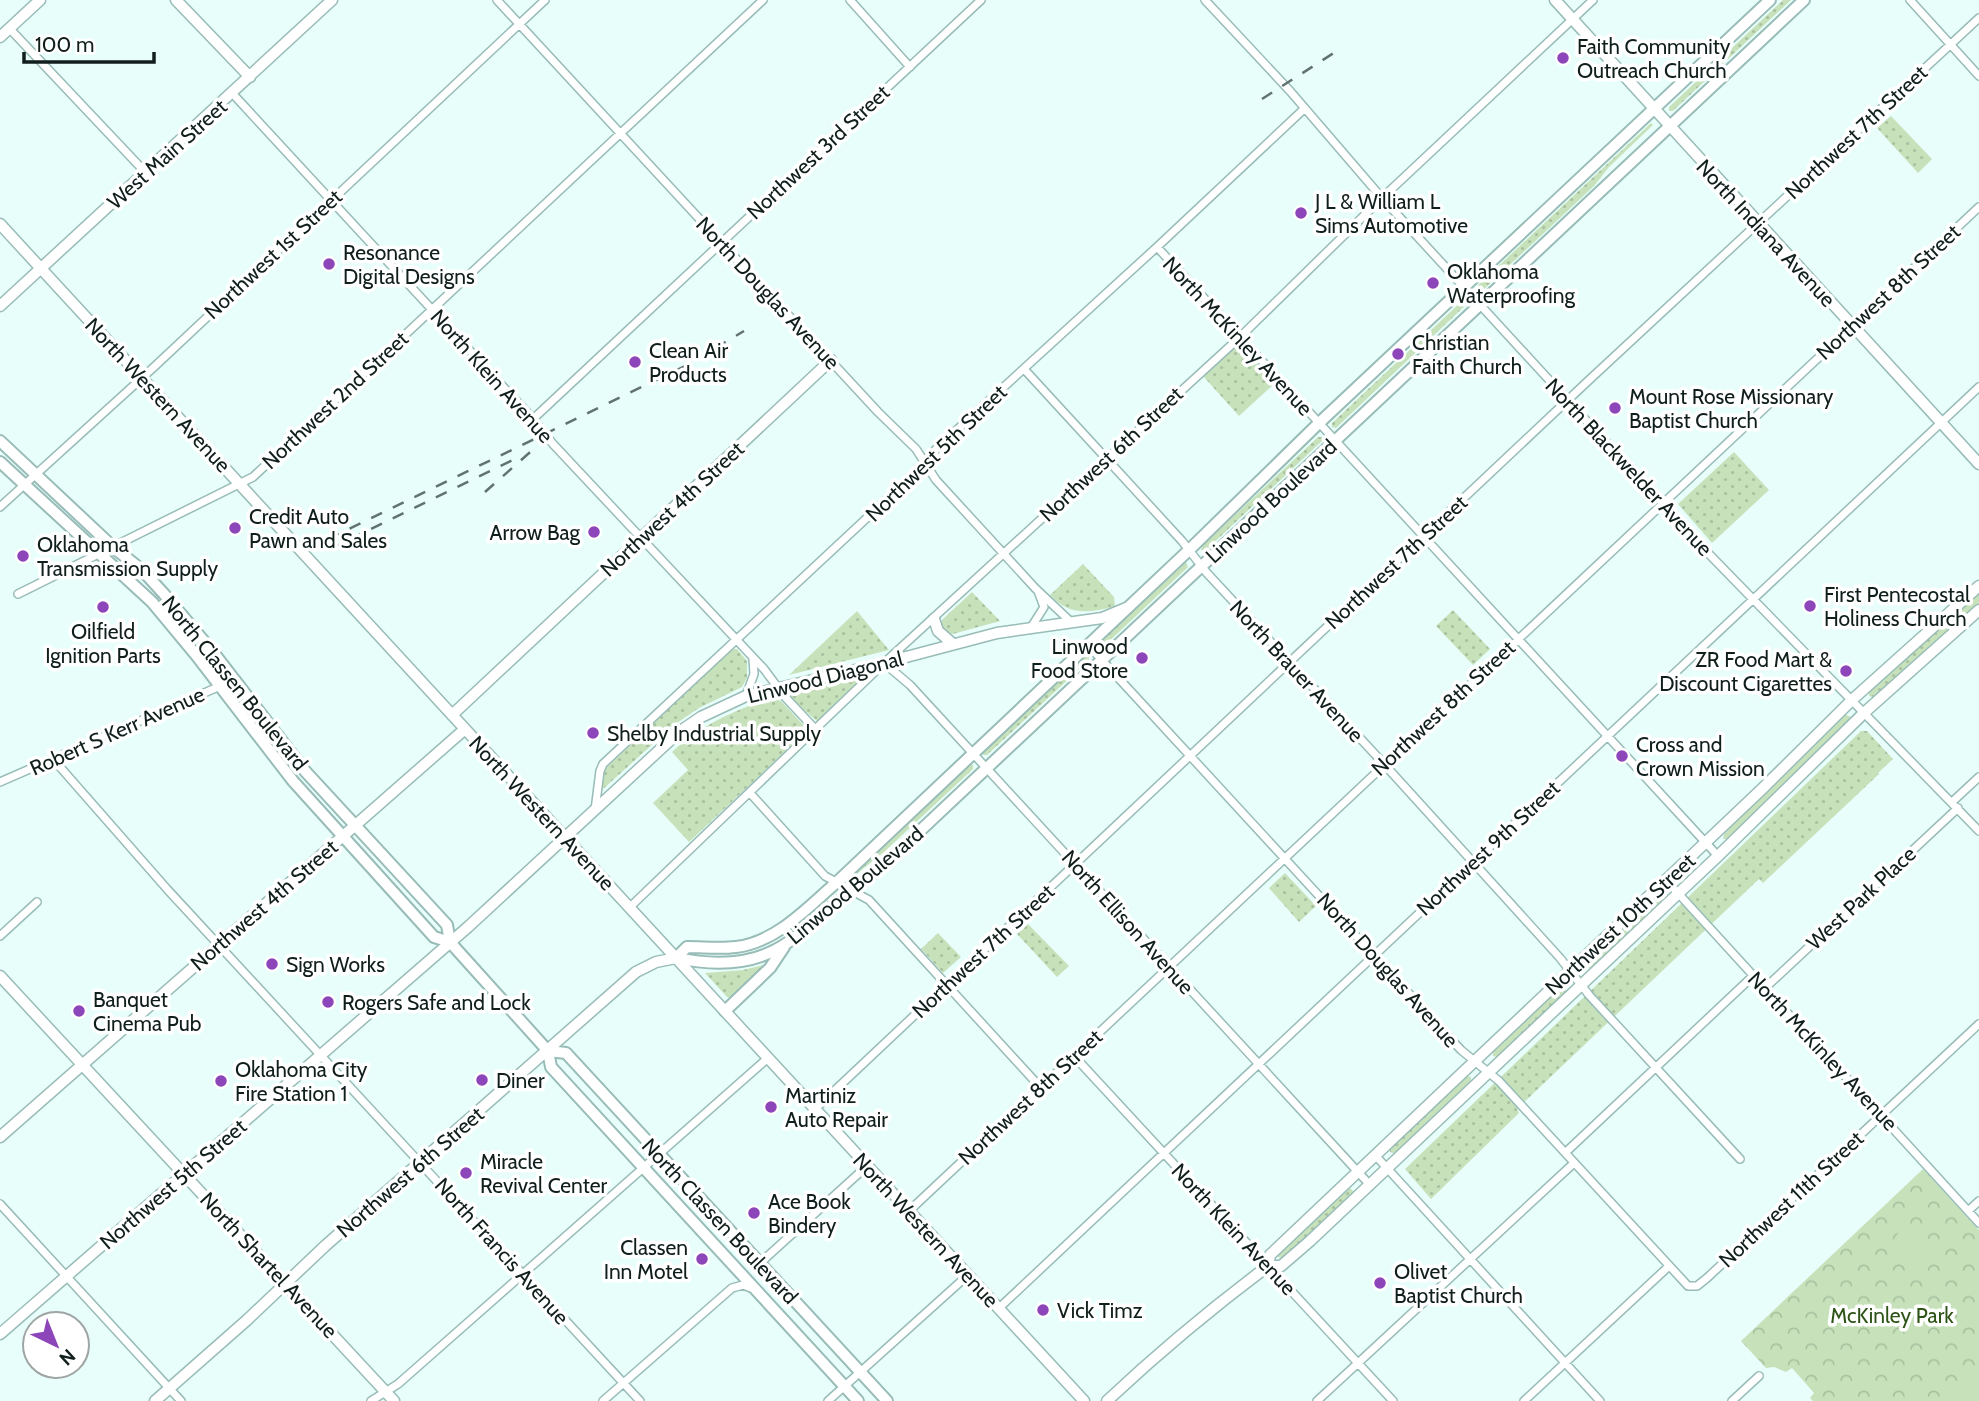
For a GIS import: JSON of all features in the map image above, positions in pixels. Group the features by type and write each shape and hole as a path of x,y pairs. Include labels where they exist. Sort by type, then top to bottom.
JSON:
{"main road":[{"path":"0,37 40,0"},
{"path":"176,0 250,77"},
{"name":"West Main Street","path":"0,306 332,0"},
{"name":"North Indiana Avenue","path":"1555,0 1979,464"},
{"name":"Linwood Boulevard","path":"676,958 687,947 734,948 764,939 785,926 837,882 1770,0"},
{"name":"Linwood Boulevard","path":"676,958 698,962 742,961 772,952 787,943 890,859 1804,0"},
{"name":"North Western Avenue","path":"0,224 1084,1401"},
{"name":"Northwest 4th Street","path":"452,715 831,360"},
{"name":"North Classen Boulevard","path":"0,440 113,547 143,571 164,594 304,771 447,925 450,942"},
{"name":"North Classen Boulevard","path":"0,462 152,602 293,781 434,937 450,942 548,1051 551,1067 859,1401"},
{"name":"Northwest 10th Street","path":"1268,1266 1270,1255 1706,843 1853,699 1979,586"},
{"name":"Linwood Diagonal","path":"566,839 679,733 701,717 746,696 1032,626 1102,618 1129,606"},
{"name":"Northwest 10th Street","path":"1107,1401 1175,1339 1268,1266 1280,1266 1370,1185 1718,856 1865,712 1979,610"},
{"path":"934,619 939,631 953,644"},
{"name":"Northwest 4th Street","path":"0,1137 465,729"},
{"name":"Northwest 5th Street","path":"0,1334 566,839"},
{"path":"725,1011 770,968 787,943"},
{"name":"Northwest 6th Street","path":"155,1401 636,972 656,962 676,958"},
{"name":"North Shartel Avenue","path":"0,976 394,1401"},
{"name":"North Classen Boulevard","path":"548,1051 566,1054 887,1401"}],"street":[{"name":"North Douglas Avenue","path":"497,0 916,449 936,480 1035,588 1071,622"},
{"name":"Northwest 1st Street","path":"0,507 545,0"},
{"name":"Northwest 2nd Street","path":"18,594 253,477 762,0"},
{"path":"850,0 910,67"},
{"name":"Northwest 3rd Street","path":"533,419 981,0"},
{"name":"North Blackwelder Avenue","path":"1205,0 1567,401 1751,599 1853,699 1979,831"},
{"name":"Northwest 6th Street","path":"629,908 884,663 1239,338 1382,198 1592,0"},
{"path":"1910,0 1979,76"},
{"name":"Northwest 7th Street","path":"815,1109 1190,754 1979,18"},
{"path":"9,29 146,173"},
{"name":"North Klein Avenue","path":"232,93 533,419 553,444 764,669 816,730"},
{"name":"Northwest 5th Street","path":"595,811 603,764 937,448 1304,109"},
{"name":"Northwest 8th Street","path":"909,1211 1979,207"},
{"name":"North McKinley Avenue","path":"1157,247 1718,856"},
{"name":"North Brauer Avenue","path":"1024,369 1740,1159"},
{"name":"Northwest 9th Street","path":"998,1308 1979,387"},
{"path":"1032,626 1044,607 1035,588"},
{"name":"North Douglas Avenue","path":"1088,645 1461,1051 1499,1081 1668,1267 1684,1283 1693,1287"},
{"path":"746,696 754,674 752,659"},
{"name":"North Ellison Avenue","path":"884,663 910,685 1370,1185"},
{"name":"Robert S Kerr Avenue","path":"0,782 234,680"},
{"name":"North Francis Avenue","path":"53,759 219,945 640,1401"},
{"name":"West Park Place","path":"1765,988 1955,805 1979,777"},
{"path":"750,793 825,876 869,900 1041,1088"},
{"name":"North McKinley Avenue","path":"1666,880 1979,1223"},
{"path":"0,936 37,902"},
{"path":"1566,1152 1753,976"},
{"name":"Northwest 11th Street","path":"1693,1287 1707,1278 1979,1024"},
{"name":"North Klein Avenue","path":"1074,1056 1393,1401"},
{"path":"371,1401 398,1384 768,1058"},
{"path":"1375,1155 1600,1401"},
{"path":"1317,1401 1574,1163"},
{"path":"759,1264 867,1166"},
{"path":"1968,1211 1979,1201"},
{"path":"0,1204 181,1401"},
{"path":"1524,1401 1668,1267"},
{"path":"732,1288 735,1268"},
{"path":"828,1401 968,1276"},
{"path":"603,1401 732,1288 743,1285 756,1291"},
{"path":"1732,1401 1759,1376"}],"green space":[{"path":"1783,0 1791,0 1673,111 1669,111 1669,107"},
{"path":"1891,116 1932,159 1918,173 1877,128"},
{"path":"1651,123 1653,125 1609,167 1594,186 1482,291 1477,290 1477,286"},
{"path":"1463,300 1467,300 1467,304 1336,428 1332,427 1332,423"},
{"path":"1238,343 1275,383 1239,416 1202,375"},
{"path":"1318,437 1322,437 1322,441 1205,551 1201,550 1202,546"},
{"path":"1734,452 1769,490 1712,543 1678,504"},
{"path":"1186,562 1188,567 1103,647 1100,646 1099,642"},
{"path":"1083,564 1114,597 1115,607 1073,610 1050,595"},
{"path":"972,592 1000,621 953,634 944,632 941,622"},
{"path":"1979,593 1979,603 1874,697 1869,696 1869,691"},
{"path":"1453,610 1490,649 1473,665 1436,626"},
{"path":"857,611 889,650 789,675"},
{"path":"732,649 737,649 747,661 747,678 742,687 699,708 674,725 602,790 602,774 606,768"},
{"path":"1085,655 1089,656 1089,660 987,755 983,755 982,753"},
{"path":"862,676 864,678 818,722 788,696"},
{"path":"773,698 781,701 808,730 689,842 653,803 688,770 672,752 719,719"},
{"path":"1844,714 1851,717 1844,725 1729,839 1723,839 1724,834"},
{"path":"1861,731 1867,731 1893,759 1763,883 1759,879 1517,1109 1519,1113 1431,1199 1405,1169"},
{"path":"969,765 973,765 973,769 883,853 850,879"},
{"path":"1285,873 1316,906 1299,922 1269,888"},
{"path":"1658,895 1663,896 1663,900 1592,968 1586,968 1587,962"},
{"path":"1028,924 1069,966 1057,977 1017,934"},
{"path":"938,933 961,957 943,973 921,949"},
{"path":"767,964 731,998 705,973 743,970"},
{"path":"1566,986 1565,993 1498,1057 1493,1056 1493,1052 1561,987"},
{"path":"1467,1076 1471,1077 1471,1081 1395,1154 1390,1152 1390,1148"},
{"name":"McKinley Park","path":"1923,1169 1979,1230 1979,1401 1813,1401 1810,1398 1814,1393 1792,1368 1786,1372 1774,1367 1766,1368 1741,1341"},
{"path":"1350,1188 1353,1191 1351,1196 1282,1258 1278,1257 1278,1254"},
{"path":"1912,1226 1924,1231 1929,1243 1924,1255 1912,1260 1900,1255 1895,1243 1900,1231"},
{"path":"1979,1363 1979,1401 1948,1401 1943,1396"}],"railway":[{"path":"1262,99 1340,49"},
{"path":"328,539 685,366 744,331"},
{"path":"485,492 537,446"},
{"path":"328,550 517,458"}],"place":[{"name":"Faith Community Outreach Church","path":"1563,58"},
{"name":"J L & William L Sims Automotive","path":"1301,213"},
{"name":"Resonance Digital Designs","path":"329,264"},
{"name":"Oklahoma Waterproofing","path":"1433,283"},
{"name":"Christian Faith Church","path":"1398,354"},
{"name":"Clean Air Products","path":"635,362"},
{"name":"Mount Rose Missionary Baptist Church","path":"1615,408"},
{"name":"Credit Auto Pawn and Sales","path":"235,528"},
{"name":"Arrow Bag","path":"594,532"},
{"name":"Oklahoma Transmission Supply","path":"23,556"},
{"name":"First Pentecostal Holiness Church","path":"1810,606"},
{"name":"Oilfield Ignition Parts","path":"103,607"},
{"name":"Linwood Food Store","path":"1142,658"},
{"name":"ZR Food Mart & Discount Cigarettes","path":"1846,671"},
{"name":"Shelby Industrial Supply","path":"593,733"},
{"name":"Cross and Crown Mission","path":"1622,756"},
{"name":"Sign Works","path":"272,964"},
{"name":"Rogers Safe and Lock","path":"328,1002"},
{"name":"Banquet Cinema Pub","path":"79,1011"},
{"name":"Diner","path":"482,1080"},
{"name":"Oklahoma City Fire Station 1","path":"221,1081"},
{"name":"Martiniz Auto Repair","path":"771,1107"},
{"name":"Miracle Revival Center","path":"466,1173"},
{"name":"Ace Book Bindery","path":"754,1213"},
{"name":"Classen Inn Motel","path":"702,1259"},
{"name":"Olivet Baptist Church","path":"1380,1283"},
{"name":"Vick Timz","path":"1043,1310"}]}
